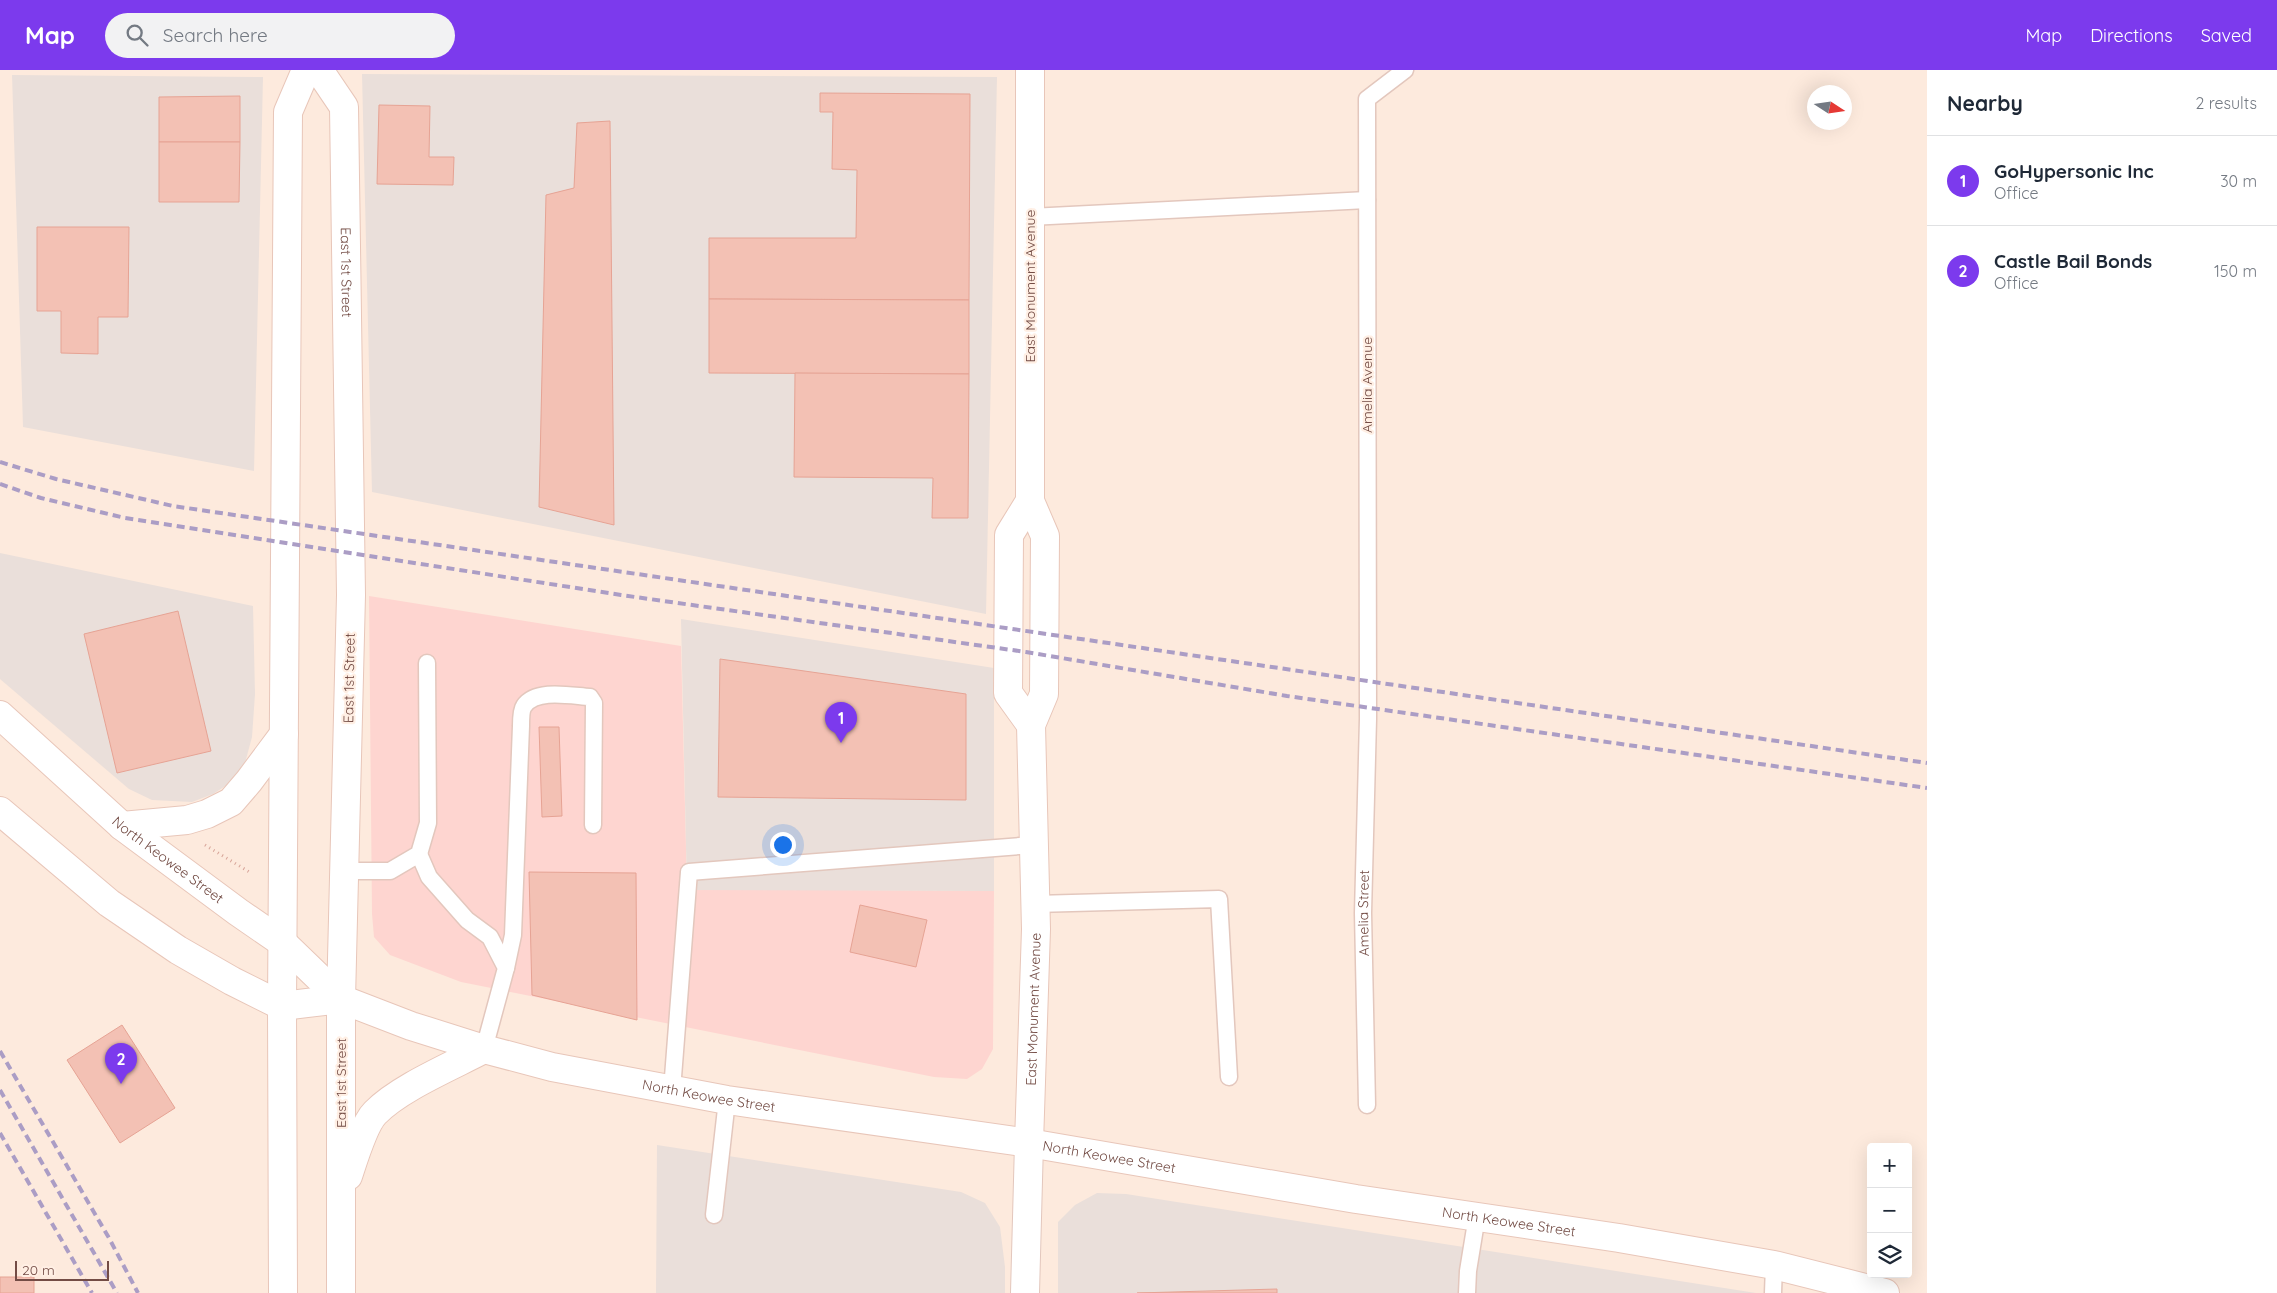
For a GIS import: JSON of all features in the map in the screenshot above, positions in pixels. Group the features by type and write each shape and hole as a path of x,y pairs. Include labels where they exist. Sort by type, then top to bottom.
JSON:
{"main road":[{"path":"284,1293 282,1006 288,112 306,70"},
{"name":"East 1st Street","path":"319,70 344,107 350,595 341,999 341,1293"},
{"name":"East Monument Avenue","path":"1025,1293 1035,904 1031,724 1044,694 1045,536 1030,502 1030,70"},
{"path":"1030,502 1010,535 1008,693 1031,724"},
{"name":"North Keowee Street","path":"0,715 122,826 238,912 283,942 341,999 411,1026 484,1049 552,1067 726,1100 1029,1143 1356,1199 1619,1238 1774,1265 1885,1293"},
{"path":"122,826 187,820 207,814 231,802 284,734"},
{"path":"0,811 109,903 178,950 232,981 282,1006"},
{"name":"North Keowee Street","path":"282,1006 341,999"},
{"path":"341,1194 360,1140 374,1114 405,1091 484,1049"}],"lane":[{"name":"Amelia Avenue","path":"1368,720 1367,99 1405,70"},
{"path":"1030,217 1367,200"},
{"path":"427,663 428,823 419,854 429,877 467,920 490,937 506,968"},
{"path":"484,1049 513,935 521,726 524,706 533,698 543,695 590,697 594,702 593,825"},
{"name":"Amelia Street","path":"1367,1105 1363,913 1368,720"},
{"path":"672,1090 689,872 1033,845"},
{"path":"344,871 390,871 419,854"},
{"path":"1035,904 1219,899 1229,1077"},
{"path":"714,1214 726,1100"},
{"path":"1468,1293 1468,1272 1477,1216"},
{"path":"1773,1293 1774,1265"}],"path":[{"path":"197,840 251,873"}],"shaded area":[{"path":"362,74 997,77 986,614 372,492"},
{"path":"12,75 263,77 254,471 23,427"},
{"path":"0,553 253,606 255,694 252,737 245,763 230,783 213,794 192,802 152,800 129,789 0,679"},
{"path":"369,596 681,646 687,889 994,891 993,1049 982,1069 967,1079 934,1077 461,982 390,955 374,937 372,914"},
{"path":"681,619 994,668 994,891 687,890"},
{"path":"657,1145 961,1192 985,1203 1000,1227 1005,1267 1005,1293 656,1293"},
{"path":"1097,1193 1126,1194 1756,1293 1058,1293 1058,1222 1075,1205"}],"building":[{"path":"820,93 970,94 969,300 709,299 709,238 856,238 857,170 832,169 833,112 820,112"},
{"path":"240,96 240,142 159,142 159,97"},
{"path":"379,105 430,106 429,157 454,157 453,185 377,184"},
{"path":"610,121 614,525 539,507 546,195 574,188 577,123"},
{"path":"159,142 240,142 239,202 159,202"},
{"path":"37,227 129,227 128,317 98,317 98,354 61,353 61,311 37,311"},
{"path":"709,299 969,300 969,374 709,373"},
{"path":"795,373 969,374 968,518 932,518 933,478 794,477"},
{"path":"178,611 211,751 117,773 84,634"},
{"path":"720,659 966,694 966,800 718,797"},
{"path":"539,727 559,727 562,816 542,817"},
{"path":"529,872 636,873 637,1020 532,995"},
{"path":"860,905 927,920 916,967 850,952"},
{"path":"122,1025 175,1108 120,1143 67,1060"},
{"path":"0,1277 34,1277 34,1293 0,1293"},
{"path":"1277,1289 1277,1293 1137,1293"}],"railway":[{"path":"0,462 56,479 173,506 1927,763"},
{"path":"0,484 41,498 125,518 621,595 1026,652 1287,696 1927,788"},
{"path":"0,1051 109,1238 138,1293"},
{"path":"0,1090 117,1293"},
{"path":"0,1133 92,1293"}],"place":[{"name":"GoHypersonic Inc","path":"841,743"},
{"name":"Castle Bail Bonds","path":"121,1084"}]}
